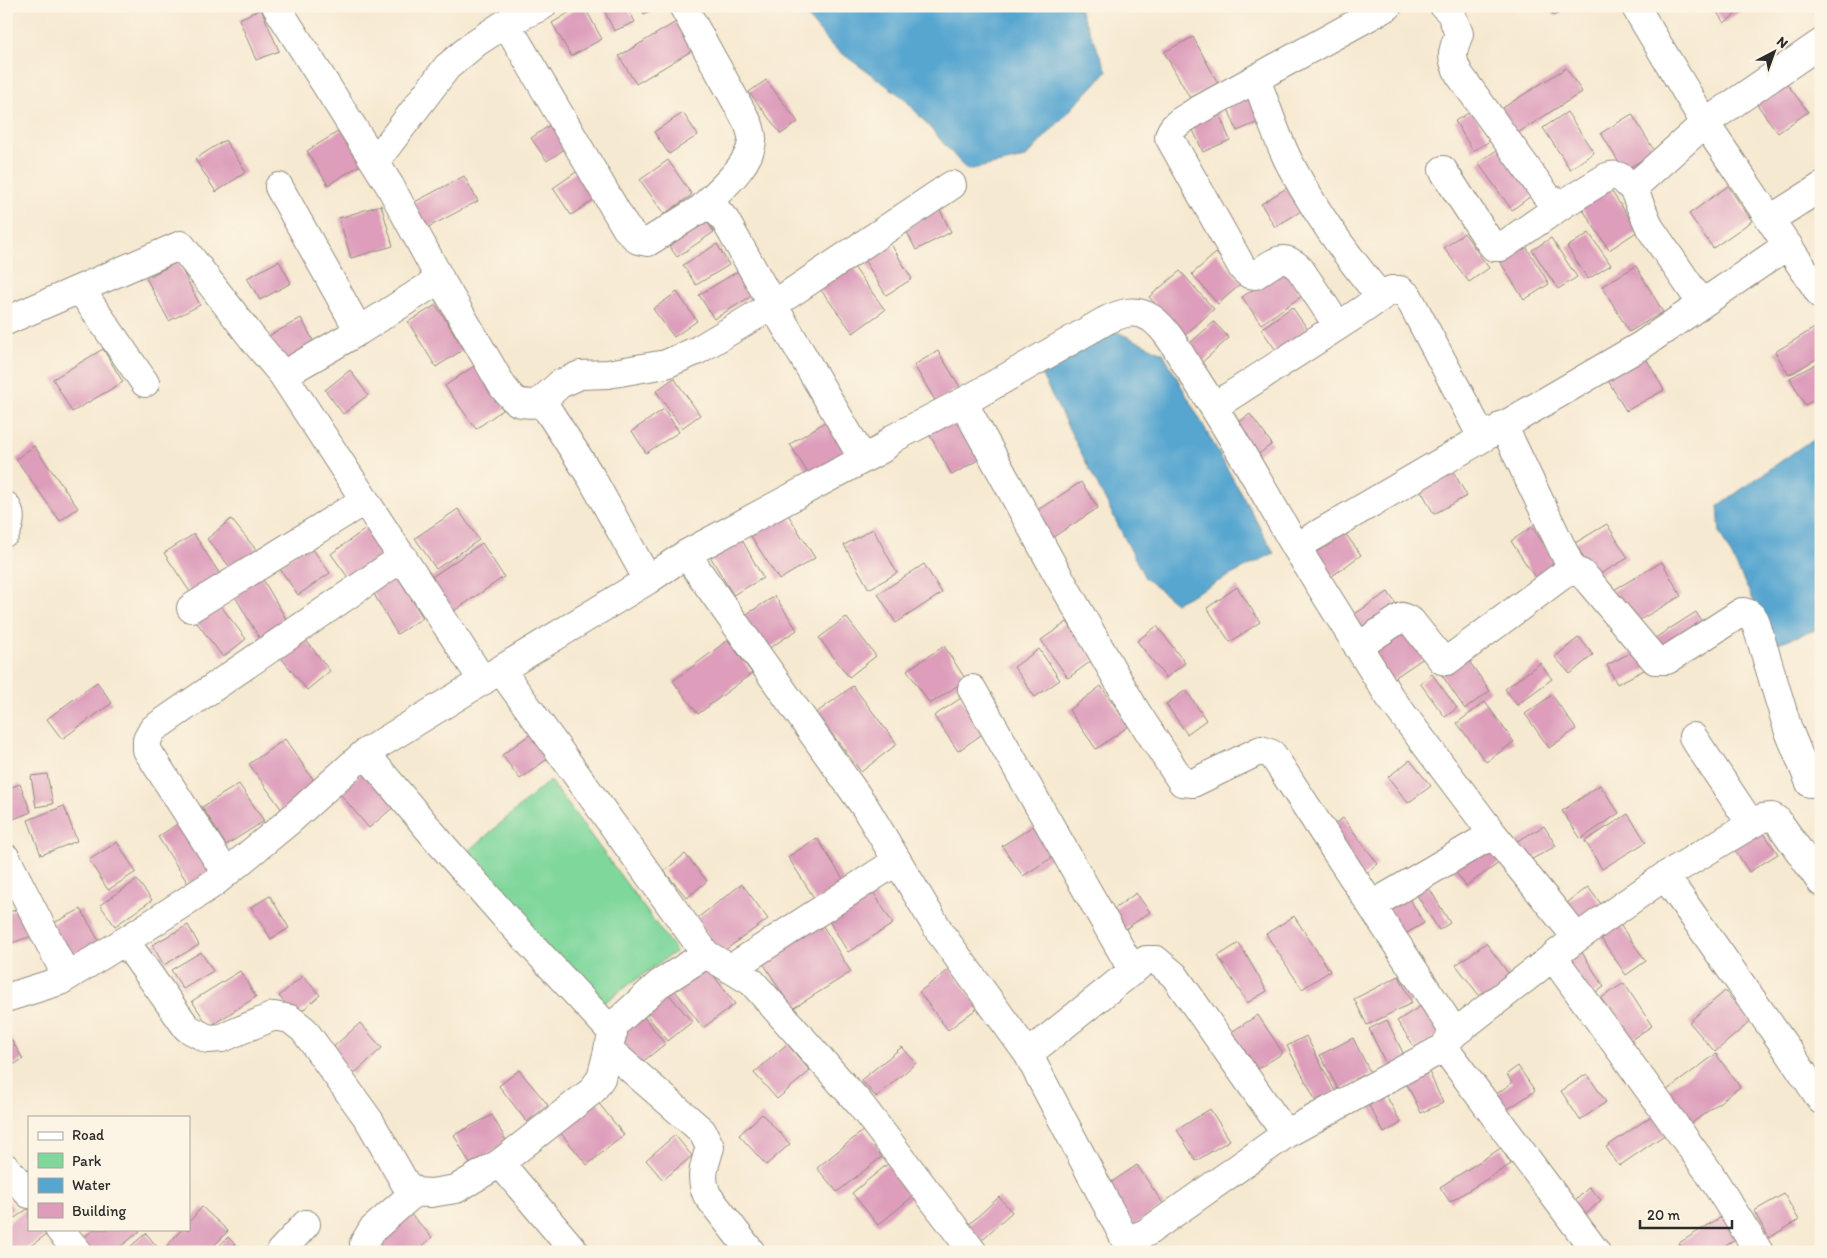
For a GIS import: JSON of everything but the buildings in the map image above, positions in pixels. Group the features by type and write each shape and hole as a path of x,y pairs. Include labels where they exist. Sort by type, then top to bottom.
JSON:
{"street":[{"path":"276,6 390,186 440,279 506,392 516,402 544,405 591,477 648,580"},
{"path":"506,22 626,228 638,240 648,242 702,208 740,168 753,140 749,126 683,6"},
{"path":"1338,326 1300,268 1294,263 1286,259 1280,260 1255,275 1249,274 1243,269 1169,137 1170,130 1256,79 1388,6"},
{"path":"1444,6 1452,13 1460,34 1452,52 1453,61 1459,74 1549,199 1565,203"},
{"path":"375,162 447,67 506,22 534,8"},
{"path":"1640,8 1705,123 1772,219 1821,295"},
{"path":"1632,186 1636,185 1705,123 1821,43"},
{"path":"1256,79 1289,163 1317,211 1350,260 1380,296"},
{"path":"1442,170 1489,242 1494,246 1501,247 1607,177 1614,174 1620,176 1632,186 1650,228 1702,304"},
{"path":"539,403 560,384 580,375 608,374 666,364 698,350 773,304 952,184"},
{"path":"279,187 359,331"},
{"path":"1772,219 1821,187"},
{"path":"702,208 714,208 726,220 863,459"},
{"path":"6,320 181,246 283,375 403,557 491,676 508,680 706,954 752,982 860,1104 973,1252"},
{"path":"1296,547 1642,345 1788,246"},
{"path":"283,375 359,331 440,279"},
{"path":"80,289 145,383"},
{"path":"1215,406 1338,326 1380,296 1392,290 1400,290 1408,296 1493,431 1574,570 1588,580 1655,660 1667,660 1742,612 1752,615 1788,729 1810,783"},
{"path":"6,998 60,981 214,884 287,823 365,753 648,580 686,554 882,449 894,438 963,402 1105,320 1122,313 1136,312 1150,317 1158,324 1215,406 1296,547 1389,696 1493,834 1577,938"},
{"path":"963,402 1135,710 1182,782 1193,782 1261,750 1268,751 1275,758 1372,905 1450,1040 1451,1057 1596,1252"},
{"path":"191,608 365,500"},
{"path":"6,506 10,512 10,522 6,532"},
{"path":"686,554 865,807 941,934 1028,1054 1130,1246 1286,1134 1450,1040 1577,938 1665,876 1762,818 1768,816 1778,821 1821,882"},
{"path":"226,873 148,750 147,740 153,728 403,557"},
{"path":"1358,646 1402,617 1411,621 1442,660 1447,661 1564,574 1574,570"},
{"path":"972,689 1133,971"},
{"path":"1693,737 1751,824"},
{"path":"365,753 611,1041 702,1131 710,1147 702,1174 707,1194 751,1252"},
{"path":"1372,905 1493,834"},
{"path":"6,858 67,977"},
{"path":"730,969 897,860"},
{"path":"1665,876 1821,1100"},
{"path":"125,941 187,1028 208,1039 222,1038 274,1016 290,1019 304,1030 370,1120 406,1183 415,1192 431,1193 456,1189 500,1163 592,1091 601,1078 614,1024 659,984 706,954"},
{"path":"1553,957 1708,1171 1760,1252"},
{"path":"1028,1054 1146,960 1151,959 1161,964 1174,975 1286,1134"},
{"path":"500,1163 575,1252"},
{"path":"6,1168 28,1193"},
{"path":"367,1252 364,1243 372,1230 415,1192"},
{"path":"280,1252 306,1224"},
{"path":"60,1230 78,1252"}],"green space":[{"path":"550,780 676,951 602,1004 461,858"}],"water":[{"path":"798,6 1078,6 1107,71 1025,158 967,170 904,98 833,47"},
{"path":"1115,331 1163,353 1274,553 1176,603 1145,578 1041,374 1051,363"},
{"path":"1821,436 1821,628 1775,644 1720,533 1718,506 1804,445"}]}
